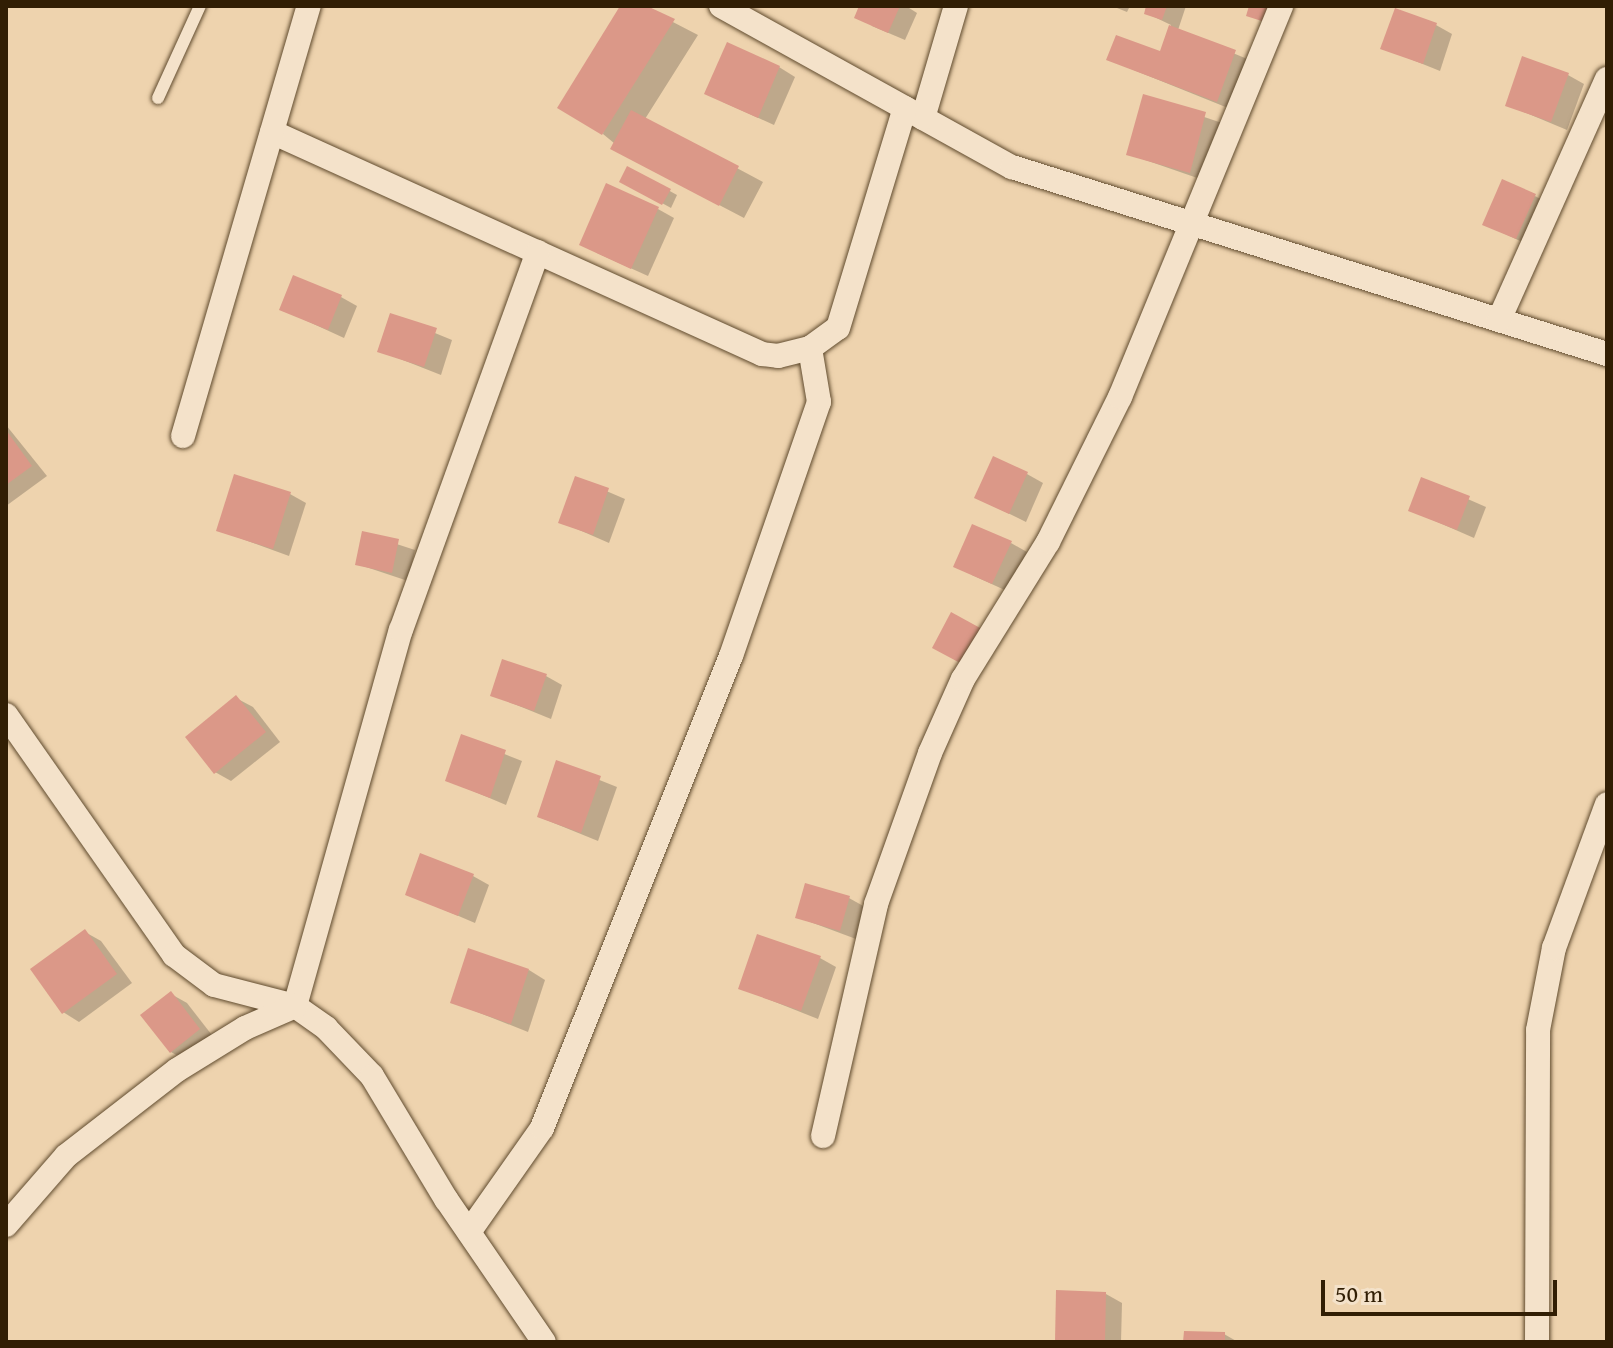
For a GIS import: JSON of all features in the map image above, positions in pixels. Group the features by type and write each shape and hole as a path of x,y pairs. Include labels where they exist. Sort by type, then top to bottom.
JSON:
{"street":[{"path":"183,436 309,6"},
{"path":"721,6 1012,167 1607,354"},
{"path":"272,132 762,354 810,348 838,328 914,113 956,6"},
{"path":"823,1136 872,920 930,753 963,679 1085,470 1156,311 1188,222 1281,6"},
{"path":"1499,320 1607,79"},
{"path":"295,1006 401,630 538,252"},
{"path":"469,1232 542,1128 720,685 819,402 810,348"},
{"path":"6,715 174,955 214,985 295,1006 326,1028 372,1076 469,1232 544,1342"},
{"path":"1537,1342 1538,1030 1554,948 1607,804"},
{"path":"6,1225 66,1156 177,1070 245,1028 295,1006"}],"lane":[{"path":"158,98 200,6"}],"building":[{"path":"620,6 647,6 675,19 602,135 557,108"},
{"path":"859,6 900,6 888,33 854,18"},
{"path":"1146,6 1167,6 1162,20 1144,14"},
{"path":"1249,6 1274,6 1268,23 1246,16"},
{"path":"1395,8 1437,23 1423,64 1380,49"},
{"path":"1169,25 1236,50 1217,102 1106,60 1116,35 1160,51"},
{"path":"727,42 780,66 758,118 704,94"},
{"path":"1522,56 1569,73 1551,122 1505,106"},
{"path":"1143,94 1206,112 1190,173 1126,155"},
{"path":"631,110 739,166 719,206 610,149"},
{"path":"627,166 671,189 662,205 619,182"},
{"path":"1502,179 1536,194 1516,239 1482,225"},
{"path":"606,183 659,207 631,269 579,245"},
{"path":"293,275 342,295 328,330 279,310"},
{"path":"390,313 437,328 424,367 377,352"},
{"path":"6,430 32,466 6,485"},
{"path":"993,456 1028,472 1009,514 974,498"},
{"path":"234,474 291,492 273,549 216,531"},
{"path":"575,476 609,488 593,535 558,523"},
{"path":"1421,477 1470,496 1457,530 1408,511"},
{"path":"972,524 1012,541 992,584 953,567"},
{"path":"362,531 399,539 392,573 355,565"},
{"path":"951,612 982,629 962,664 932,648"},
{"path":"502,659 547,674 534,711 490,696"},
{"path":"236,695 266,732 214,774 185,737"},
{"path":"461,734 506,750 490,798 445,781"},
{"path":"556,760 601,776 581,833 537,817"},
{"path":"420,853 474,874 458,916 405,895"},
{"path":"805,883 850,896 840,931 795,918"},
{"path":"85,929 117,974 62,1014 30,969"},
{"path":"757,934 821,956 801,1011 738,989"},
{"path":"468,948 529,969 511,1024 450,1003"},
{"path":"171,991 200,1029 170,1053 140,1015"},
{"path":"1056,1290 1106,1292 1105,1342 1055,1342"},
{"path":"1184,1331 1225,1332 1225,1342 1183,1342"}]}
